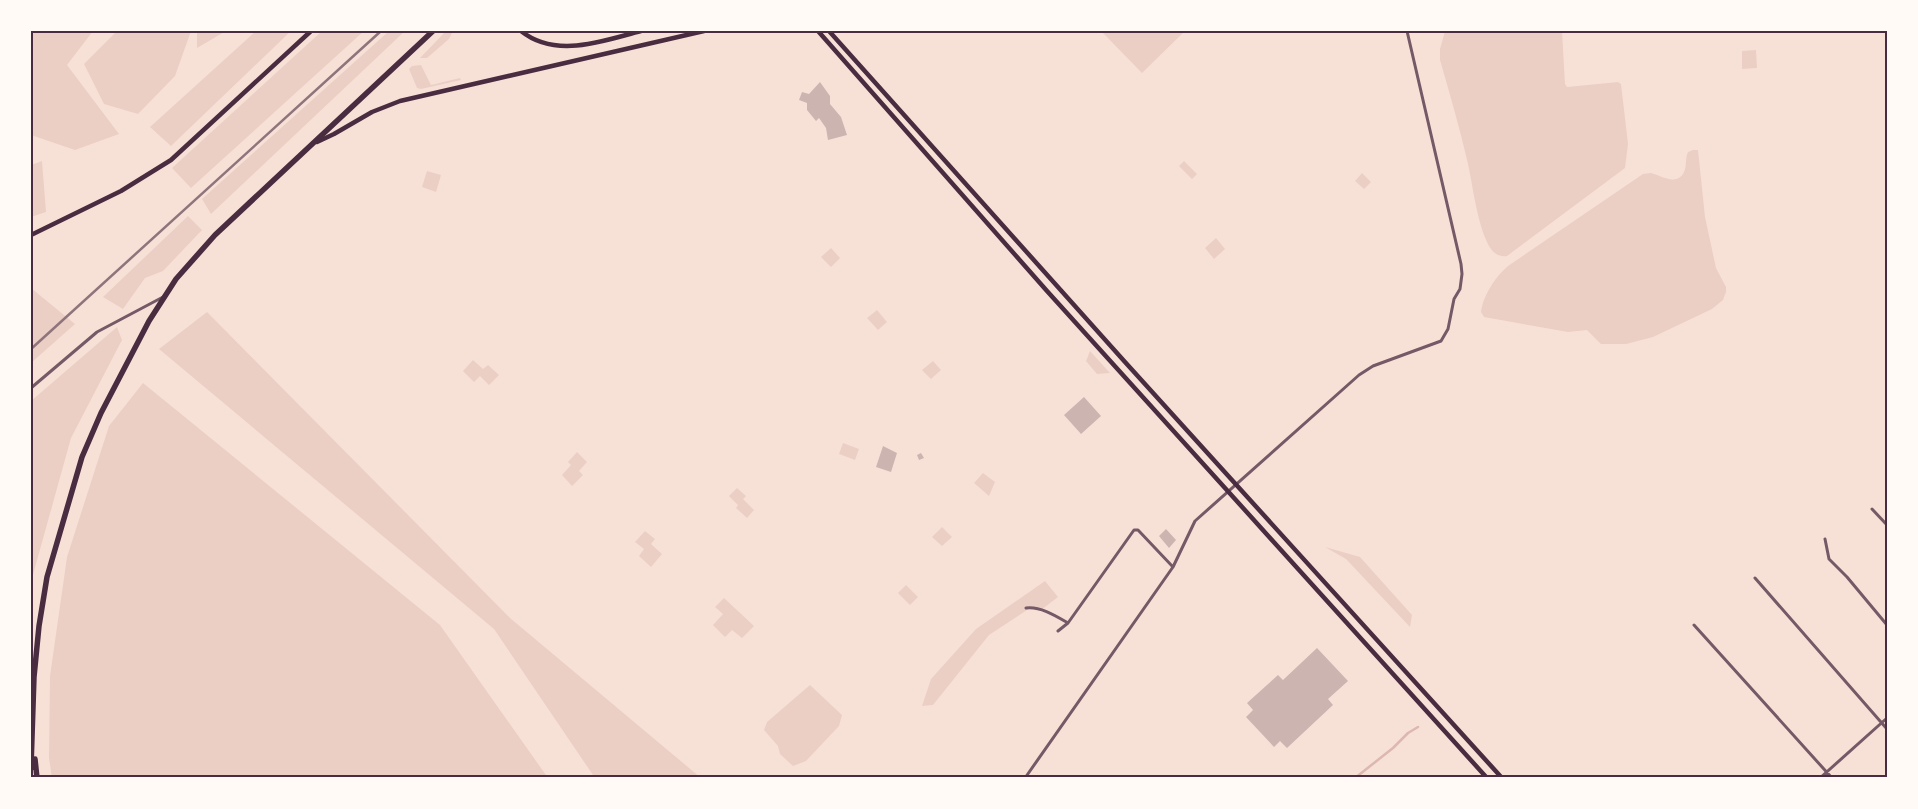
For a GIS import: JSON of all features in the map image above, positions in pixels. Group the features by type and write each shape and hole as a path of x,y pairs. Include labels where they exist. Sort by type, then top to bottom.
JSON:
{"highway":[{"path":"31,768 34,677 39,626 47,577 82,457 101,413 149,321 188,264 215,235 433,31"},
{"path":"33,732 37,778"}],"main road":[{"path":"31,235 121,191 171,160 311,31"},
{"path":"521,31 529,38 545,44 558,46 582,45 641,31"},
{"path":"313,143 334,134 372,112 400,101 704,31"},
{"path":"818,31 1040,284 1486,778"},
{"path":"829,31 1296,552 1502,778"},
{"path":"1289,558 1296,552"}],"street":[{"path":"1025,778 1173,567 1195,521 1360,375 1373,366 1441,341 1448,329 1454,299 1460,288 1461,264 1407,31"},
{"path":"31,388 97,332 164,297"},
{"path":"1872,509 1887,525"},
{"path":"1058,631 1068,623 1134,530 1138,530 1173,567"},
{"path":"1825,539 1829,559 1847,577 1887,625"},
{"path":"1755,578 1887,729"},
{"path":"1026,608 1042,610 1068,623"},
{"path":"1694,625 1832,778"},
{"path":"1820,778 1887,718"}],"shaded area":[{"path":"31,31 93,31 67,65 119,134 75,150 31,135"},
{"path":"117,31 191,31 175,76 138,114 104,104 84,64"},
{"path":"197,31 226,31 197,48"},
{"path":"256,31 291,31 171,146 150,127"},
{"path":"322,31 364,31 191,188 172,168"},
{"path":"389,31 405,31 211,214 202,199"},
{"path":"446,31 453,31 449,39 427,58 420,58"},
{"path":"1101,31 1185,31 1142,73"},
{"path":"1445,31 1562,31 1565,84 1567,87 1618,82 1621,84 1628,144 1625,168 1507,256 1500,256 1492,251 1486,241 1479,220 1465,151 1440,60 1440,49"},
{"path":"1756,50 1757,68 1742,69 1742,51"},
{"path":"421,65 431,85 460,78 461,80 421,89 417,88 409,69 412,66"},
{"path":"1698,150 1705,217 1716,268 1726,287 1723,300 1712,309 1653,337 1626,344 1601,344 1587,330 1568,332 1484,317 1481,312 1487,293 1494,281 1508,266 1643,174 1651,173 1668,179 1677,179 1685,170 1688,152"},
{"path":"42,161 46,212 31,217 31,165"},
{"path":"1184,161 1197,174 1192,179 1179,166"},
{"path":"427,171 441,175 436,192 422,187"},
{"path":"1362,173 1371,182 1364,189 1355,181"},
{"path":"188,216 202,230 163,271 145,278 123,309 103,297"},
{"path":"1216,238 1225,249 1214,259 1205,248"},
{"path":"831,248 840,258 831,267 821,257"},
{"path":"31,288 75,324 31,363"},
{"path":"877,310 887,322 878,330 867,318"},
{"path":"207,312 510,618 701,778 595,778 494,629 159,349"},
{"path":"117,327 122,340 71,438 31,582 31,401"},
{"path":"1090,351 1110,373 1097,374 1086,361"},
{"path":"473,360 483,369 488,365 499,375 489,385 480,376 474,382 463,371"},
{"path":"933,361 941,370 931,379 922,370"},
{"path":"143,383 440,625 548,778 52,778 49,758 50,676 67,557 109,426"},
{"path":"843,443 859,449 855,460 839,454"},
{"path":"577,452 587,462 579,471 583,475 572,486 562,475 571,465 568,462"},
{"path":"983,473 995,482 989,496 974,483"},
{"path":"737,488 746,496 743,499 754,510 747,518 736,508 738,505 729,496"},
{"path":"942,527 952,537 942,546 932,537"},
{"path":"645,531 655,539 651,544 662,554 651,567 639,556 644,549 635,542"},
{"path":"1325,547 1360,557 1412,615 1410,627 1346,559"},
{"path":"1045,581 1058,597 1041,610 1030,608 989,635 933,705 922,706 931,679 976,629"},
{"path":"906,585 918,597 910,605 898,593"},
{"path":"724,598 754,626 742,638 732,630 725,637 713,625 723,614 715,607"},
{"path":"810,685 842,715 839,726 806,761 793,766 780,754 778,746 764,730 767,722"}],"building":[{"path":"820,82 830,96 830,104 841,117 847,135 828,140 826,128 819,118 816,121 807,110 807,103 799,100 802,92 809,94"},
{"path":"1084,397 1101,416 1081,434 1064,415"},
{"path":"883,446 897,453 891,472 876,467"},
{"path":"921,453 924,458 919,460 917,455"},
{"path":"1166,529 1176,540 1169,548 1159,536"},
{"path":"1317,648 1348,681 1328,699 1333,705 1287,748 1280,741 1274,747 1246,717 1253,710 1247,703 1278,675 1283,680"}],"waterway":[{"path":"1355,778 1393,748 1408,733 1418,727"}],"railway":[{"path":"31,349 381,31"}]}
